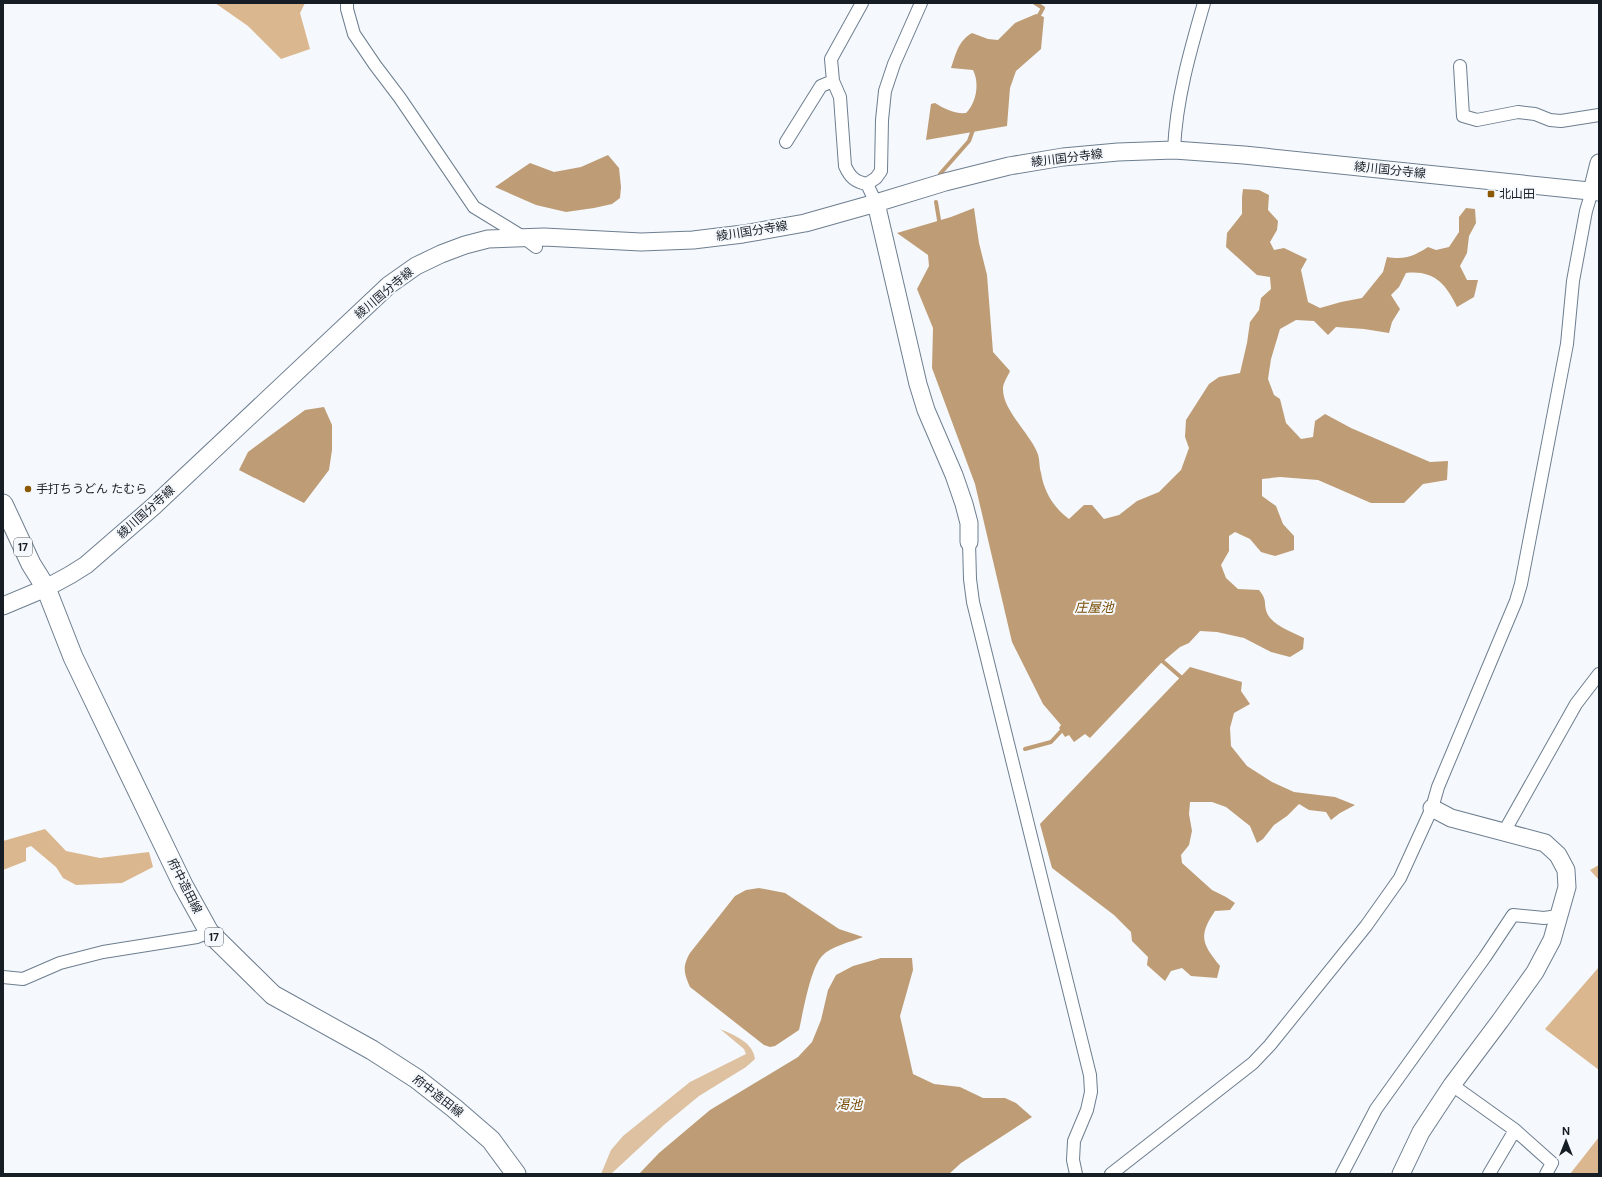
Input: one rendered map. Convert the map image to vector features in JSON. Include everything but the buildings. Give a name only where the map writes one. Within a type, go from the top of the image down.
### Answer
[{"type":"main road","name":"綾川国分寺線","points":[[3,606],[46,588],[70,576],[86,565],[154,506],[389,285],[416,266],[441,254],[465,245],[488,239],[529,242],[641,242],[693,240],[742,234],[805,223],[945,182],[1009,166],[1063,157],[1174,150],[1244,155],[1595,192]]},
{"type":"main road","points":[[1595,192],[1599,162]]},
{"type":"main road","points":[[876,203],[918,384],[926,410],[954,475],[964,504],[969,523],[969,542]]},
{"type":"main road","name":"府中造田線","points":[[3,504],[31,564],[46,588],[73,657],[183,885],[209,932],[273,995],[372,1050],[417,1079],[442,1098],[491,1140],[516,1174]]},
{"type":"main road","points":[[1401,1174],[1421,1132],[1452,1085],[1500,1022],[1535,972],[1552,940],[1567,887],[1566,870],[1558,855],[1545,843],[1451,818],[1432,808]]},
{"type":"street","points":[[347,3],[347,9],[354,34],[474,206],[529,242]]},
{"type":"street","points":[[862,3],[831,59],[833,81],[840,97],[845,166],[849,175],[858,183],[867,184],[876,178],[881,171],[882,120],[885,91],[894,64],[921,3]]},
{"type":"street","points":[[1174,150],[1174,131],[1189,56],[1204,3]]},
{"type":"street","points":[[1460,66],[1463,116],[1476,120],[1518,112],[1535,114],[1550,120],[1561,121],[1599,115]]},
{"type":"street","points":[[786,142],[822,86],[833,81]]},
{"type":"street","points":[[867,184],[876,203]]},
{"type":"street","points":[[1111,1174],[1253,1063],[1270,1045],[1366,926],[1400,878],[1432,808],[1438,787],[1516,601],[1521,584],[1567,344],[1573,281],[1595,192]]},
{"type":"street","points":[[969,542],[970,579],[973,602],[1090,1076],[1091,1092],[1087,1110],[1074,1141],[1073,1160],[1076,1174]]},
{"type":"street","points":[[1504,832],[1576,704],[1599,674]]},
{"type":"street","points":[[1342,1174],[1376,1109],[1514,915],[1544,918],[1558,916]]},
{"type":"street","points":[[3,977],[23,979],[60,963],[102,952],[197,936],[209,932]]},
{"type":"street","points":[[1452,1085],[1515,1130],[1552,1163],[1546,1174]]},
{"type":"street","points":[[1489,1174],[1515,1130]]},
{"type":"shaded area","points":[[215,3],[305,3],[300,13],[310,49],[281,59],[248,26]]},
{"type":"shaded area","points":[[45,829],[66,851],[100,858],[149,852],[153,867],[122,883],[76,885],[63,878],[56,867],[31,846],[26,848],[26,861],[3,870],[3,841]]},
{"type":"shaded area","points":[[1599,865],[1599,880],[1590,870]]},
{"type":"shaded area","points":[[1599,967],[1599,1070],[1545,1029]]},
{"type":"shaded area","points":[[720,1029],[737,1037],[747,1044],[751,1048],[755,1059],[746,1067],[699,1096],[665,1124],[611,1174],[601,1174],[611,1150],[623,1136],[690,1082],[746,1054],[744,1049]]},
{"type":"shaded area","points":[[1599,1137],[1599,1174],[1570,1174]]},
{"type":"water","points":[[1036,14],[1044,17],[1041,49],[1016,71],[1010,88],[1007,126],[926,140],[931,104],[935,103],[954,112],[966,113],[974,99],[976,93],[976,81],[973,70],[951,68],[958,48],[967,36],[972,33],[988,39],[998,40],[1015,23]]},
{"type":"water","points":[[608,155],[619,168],[621,187],[620,198],[612,204],[566,212],[536,205],[495,187],[530,163],[554,172],[581,167]]},
{"type":"water","name":"庄屋池","points":[[1243,189],[1259,190],[1269,195],[1268,210],[1278,221],[1277,230],[1270,242],[1274,250],[1284,248],[1307,259],[1301,270],[1308,302],[1320,308],[1362,298],[1383,272],[1387,257],[1404,258],[1418,253],[1428,247],[1436,250],[1449,247],[1459,232],[1459,217],[1466,208],[1475,209],[1476,223],[1469,236],[1467,253],[1460,266],[1467,280],[1478,280],[1474,297],[1457,307],[1443,285],[1432,276],[1406,273],[1399,287],[1391,295],[1400,309],[1392,322],[1389,333],[1336,327],[1328,335],[1314,321],[1296,320],[1280,329],[1271,359],[1268,379],[1274,395],[1280,399],[1286,423],[1301,439],[1313,437],[1315,421],[1325,414],[1351,428],[1430,462],[1448,461],[1447,480],[1423,484],[1404,503],[1371,503],[1318,480],[1280,477],[1262,479],[1262,496],[1276,506],[1283,524],[1294,536],[1294,550],[1275,556],[1261,552],[1250,539],[1235,532],[1229,536],[1229,551],[1221,565],[1226,578],[1238,589],[1259,590],[1270,618],[1283,628],[1304,638],[1303,649],[1290,657],[1271,652],[1244,638],[1217,632],[1200,631],[1189,643],[1180,647],[1161,663],[1090,738],[1085,734],[1074,742],[1069,735],[1065,737],[1059,728],[1061,725],[1043,704],[1012,642],[975,484],[932,368],[933,328],[917,289],[929,266],[928,255],[897,233],[951,217],[974,208],[979,243],[987,275],[993,352],[1010,371],[1003,388],[1007,404],[1037,452],[1042,480],[1054,505],[1069,519],[1084,505],[1092,505],[1104,519],[1119,515],[1137,501],[1159,492],[1181,470],[1189,448],[1185,437],[1186,420],[1209,384],[1219,377],[1240,373],[1250,322],[1259,310],[1261,298],[1271,289],[1270,277],[1257,275],[1226,247],[1227,233],[1242,214]]},
{"type":"water","points":[[324,407],[332,425],[332,450],[329,470],[304,503],[239,470],[248,452],[305,410]]},
{"type":"water","points":[[1190,667],[1242,682],[1241,691],[1250,704],[1234,713],[1230,728],[1231,746],[1247,766],[1272,782],[1294,792],[1335,797],[1355,805],[1331,820],[1326,812],[1309,810],[1299,804],[1287,816],[1274,825],[1263,839],[1257,843],[1250,826],[1226,807],[1212,802],[1190,802],[1189,814],[1192,831],[1189,845],[1181,855],[1182,863],[1212,890],[1235,903],[1230,910],[1215,911],[1206,927],[1204,934],[1204,940],[1209,952],[1220,966],[1217,978],[1191,976],[1182,968],[1171,971],[1165,981],[1147,965],[1148,957],[1132,941],[1131,932],[1114,915],[1052,868],[1040,824]]},
{"type":"water","points":[[759,888],[785,893],[839,929],[863,937],[836,947],[822,956],[814,971],[799,1030],[775,1046],[770,1047],[764,1045],[690,987],[686,978],[685,970],[686,962],[690,953],[735,896],[746,890]]},
{"type":"water","name":"渇池","points":[[881,958],[912,958],[913,970],[900,1016],[913,1074],[934,1084],[960,1087],[983,1098],[1005,1098],[1016,1103],[1032,1117],[961,1163],[949,1174],[639,1174],[659,1153],[710,1110],[798,1057],[812,1042],[821,1020],[828,990],[836,975],[853,966]]},
{"type":"waterway","points":[[1035,3],[1043,8],[1037,19]]},
{"type":"waterway","points":[[940,174],[969,141],[974,127]]},
{"type":"waterway","points":[[936,202],[940,226]]},
{"type":"waterway","points":[[1160,659],[1183,679]]},
{"type":"waterway","points":[[1025,749],[1051,742],[1064,728]]},
{"type":"place","name":"北山田","points":[[1491,194]]},
{"type":"place","name":"手打ちうどん たむら","points":[[28,489]]}]
